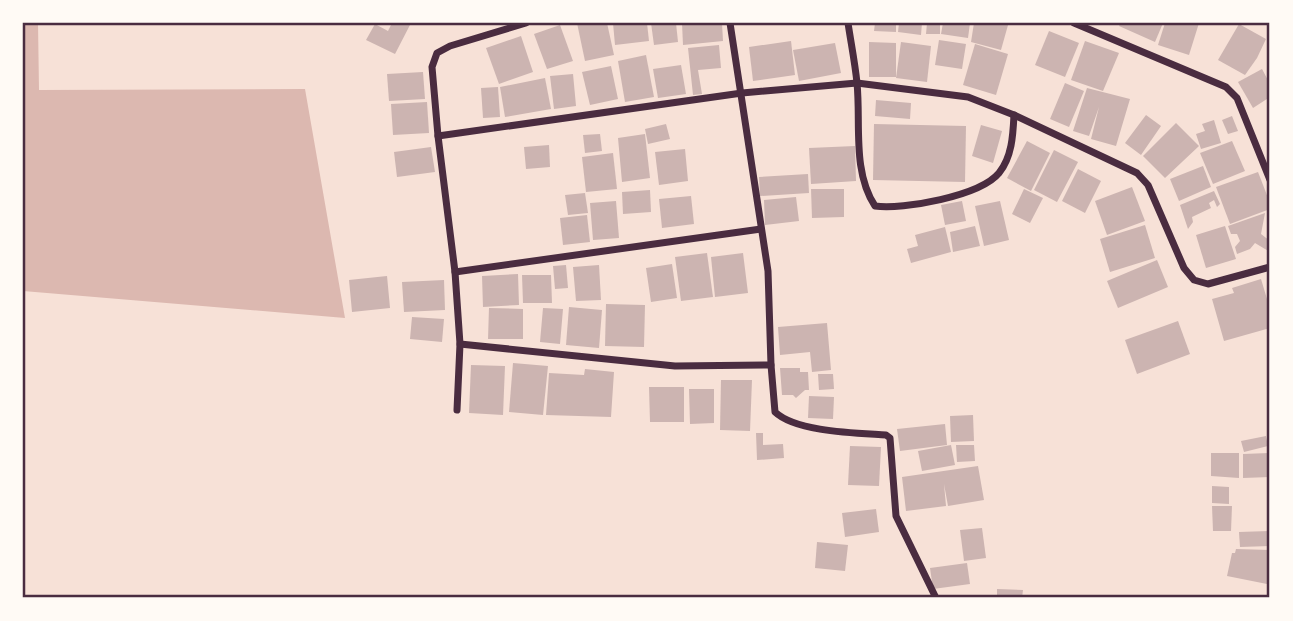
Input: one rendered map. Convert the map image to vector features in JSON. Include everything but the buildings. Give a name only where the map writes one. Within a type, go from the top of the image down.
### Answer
[{"type":"street","points":[[457,410],[460,344],[455,271],[432,67],[437,53],[450,46],[526,23]]},
{"type":"street","points":[[730,23],[768,271],[775,412],[783,420],[836,432],[886,435],[890,438],[896,516],[936,598]]},
{"type":"street","points":[[848,23],[857,83],[862,175],[866,193],[875,206],[891,209],[968,193],[999,174],[1012,145],[1014,115]]},
{"type":"street","points":[[1074,23],[1226,87],[1237,99],[1270,180]]},
{"type":"street","points":[[438,136],[742,93],[857,83],[968,97],[1014,115],[1138,173],[1148,185],[1184,268],[1194,280],[1208,284],[1270,267]]},
{"type":"street","points":[[455,271],[761,229]]},
{"type":"street","points":[[460,344],[675,366],[771,365]]},
{"type":"shaded area","points":[[23,23],[38,23],[39,90],[305,89],[345,318],[23,291]]}]
